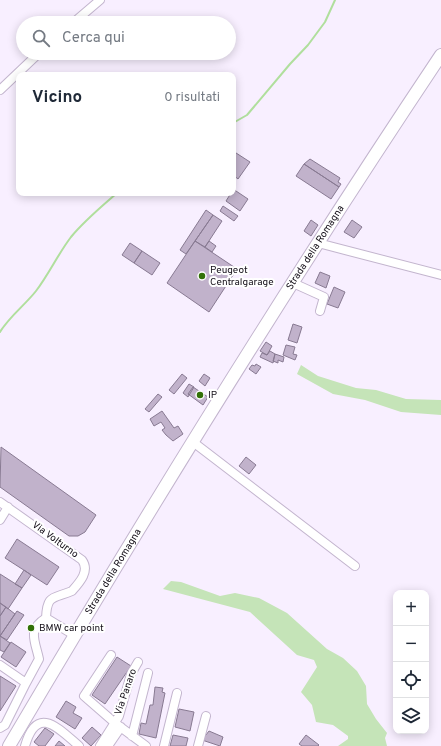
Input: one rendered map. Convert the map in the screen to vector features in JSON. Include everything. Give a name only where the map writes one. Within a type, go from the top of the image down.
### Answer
[{"type":"main road","name":"Strada della Romagna","points":[[9,746],[74,636],[193,442],[318,243],[441,55]]},
{"type":"main road","name":"Strada della Romagna","points":[[13,746],[22,723]]},
{"type":"street","points":[[82,16],[100,0]]},
{"type":"street","points":[[19,72],[32,60]]},
{"type":"street","points":[[0,90],[16,75]]},
{"type":"street","points":[[318,243],[441,275]]},
{"type":"street","points":[[293,283],[324,297],[320,311]]},
{"type":"street","points":[[193,442],[355,566]]},
{"type":"street","name":"Via Volturno","points":[[0,502],[76,556],[86,565],[86,571],[72,592],[56,595],[50,600],[46,608],[46,618]]},
{"type":"street","points":[[0,520],[8,507]]},
{"type":"street","points":[[0,728],[5,725],[38,659],[33,634],[35,627],[46,618],[74,636]]},
{"type":"street","name":"Via Panaro","points":[[111,655],[84,696],[118,725],[146,746]]},
{"type":"street","name":"Via Panaro","points":[[108,746],[118,725],[131,674],[138,662]]},
{"type":"street","points":[[0,665],[26,682]]},
{"type":"street","name":"Via Panaro","points":[[132,736],[148,673]]},
{"type":"street","points":[[164,746],[177,693]]},
{"type":"street","points":[[198,746],[206,716]]},
{"type":"street","points":[[25,746],[33,728],[40,723],[46,722],[54,724],[79,746]]},
{"type":"street","name":"Via Panaro","points":[[100,746],[118,725]]},
{"type":"green space","points":[[301,365],[318,376],[356,388],[376,390],[406,399],[441,400],[441,415],[401,412],[365,400],[333,394],[297,374]]},
{"type":"green space","points":[[171,581],[181,582],[220,596],[235,593],[259,598],[287,613],[327,649],[343,658],[357,671],[366,686],[367,704],[387,733],[385,738],[387,746],[338,746],[348,739],[348,736],[333,725],[316,722],[312,705],[301,692],[317,667],[314,660],[297,655],[250,612],[163,589]]},
{"type":"building","points":[[236,153],[250,162],[238,179],[236,177]]},
{"type":"building","points":[[310,159],[340,178],[338,182],[341,184],[339,187],[304,164]]},
{"type":"building","points":[[304,164],[339,187],[331,199],[296,176]]},
{"type":"building","points":[[236,191],[248,199],[240,211],[226,201],[229,196],[236,196]]},
{"type":"building","points":[[223,206],[238,216],[234,221],[220,211]]},
{"type":"building","points":[[206,210],[213,215],[186,254],[180,250]]},
{"type":"building","points":[[213,215],[222,221],[205,247],[195,241]]},
{"type":"building","points":[[311,220],[318,225],[311,236],[304,231]]},
{"type":"building","points":[[352,220],[362,227],[354,238],[344,232]]},
{"type":"building","name":"Peugeot Centralgarage","points":[[195,241],[237,269],[209,312],[167,283]]},
{"type":"building","points":[[209,241],[216,246],[212,252],[205,247]]},
{"type":"building","points":[[130,243],[142,251],[134,263],[122,255]]},
{"type":"building","points":[[142,251],[160,263],[152,275],[134,263]]},
{"type":"building","points":[[320,272],[330,276],[326,288],[315,283]]},
{"type":"building","points":[[334,287],[345,292],[338,308],[327,304]]},
{"type":"building","points":[[293,324],[302,327],[297,343],[288,340]]},
{"type":"building","points":[[266,342],[272,346],[267,355],[260,351]]},
{"type":"building","points":[[286,345],[295,347],[293,354],[297,355],[295,360],[283,355]]},
{"type":"building","points":[[270,351],[275,354],[273,363],[260,357],[262,353],[267,355]]},
{"type":"building","points":[[275,354],[284,357],[283,362],[278,360],[278,363],[273,361]]},
{"type":"building","points":[[256,364],[261,367],[256,374],[249,369],[252,365],[255,366]]},
{"type":"building","points":[[182,374],[187,378],[174,394],[169,390]]},
{"type":"building","points":[[204,374],[210,378],[205,386],[199,381]]},
{"type":"building","points":[[189,384],[194,387],[188,397],[183,393]]},
{"type":"building","points":[[193,387],[208,397],[203,405],[188,394]]},
{"type":"building","points":[[158,394],[162,397],[149,412],[145,409]]},
{"type":"building","points":[[162,411],[174,428],[178,426],[183,434],[173,441],[162,430],[165,428],[161,422],[154,426],[150,419]]},
{"type":"building","points":[[1,447],[96,515],[85,532],[78,536],[69,536],[0,487]]},
{"type":"building","points":[[246,457],[256,465],[249,474],[239,466]]},
{"type":"building","points":[[17,539],[59,567],[47,585],[5,558]]},
{"type":"building","points":[[24,570],[31,575],[22,588],[15,584]]},
{"type":"building","points":[[0,574],[22,588],[8,609],[0,603]]},
{"type":"building","points":[[0,603],[6,607],[0,616]]},
{"type":"building","points":[[6,607],[15,614],[0,636],[0,616]]},
{"type":"building","points":[[17,611],[24,615],[7,640],[0,636]]},
{"type":"building","points":[[0,636],[10,643],[4,652],[0,650]]},
{"type":"building","points":[[11,642],[26,652],[16,667],[1,657]]},
{"type":"building","points":[[117,657],[131,666],[105,704],[92,695]]},
{"type":"building","points":[[0,676],[16,686],[0,711]]},
{"type":"building","points":[[155,687],[163,688],[162,692],[165,693],[156,738],[139,734],[141,723],[146,724],[150,705],[153,705]]},
{"type":"building","points":[[66,701],[76,707],[73,713],[82,718],[75,729],[56,717]]},
{"type":"building","points":[[179,709],[194,712],[190,731],[175,727]]},
{"type":"building","points":[[92,727],[101,735],[91,746],[82,738]]},
{"type":"building","points":[[45,728],[54,734],[45,746],[39,746],[34,742]]},
{"type":"building","points":[[209,731],[223,737],[220,746],[202,740]]},
{"type":"building","points":[[173,735],[188,738],[186,746],[170,746]]},
{"type":"building","points":[[306,735],[319,745],[302,746],[299,744]]},
{"type":"building","points":[[59,741],[65,746],[55,746]]},
{"type":"waterway","points":[[236,121],[247,115],[308,45],[325,22],[335,0]]},
{"type":"waterway","points":[[0,332],[8,321],[36,291],[76,231],[114,196]]},
{"type":"place","name":"Peugeot Centralgarage","points":[[202,276]]},
{"type":"place","name":"IP","points":[[200,395]]},
{"type":"place","name":"BMW car point","points":[[31,628]]}]
